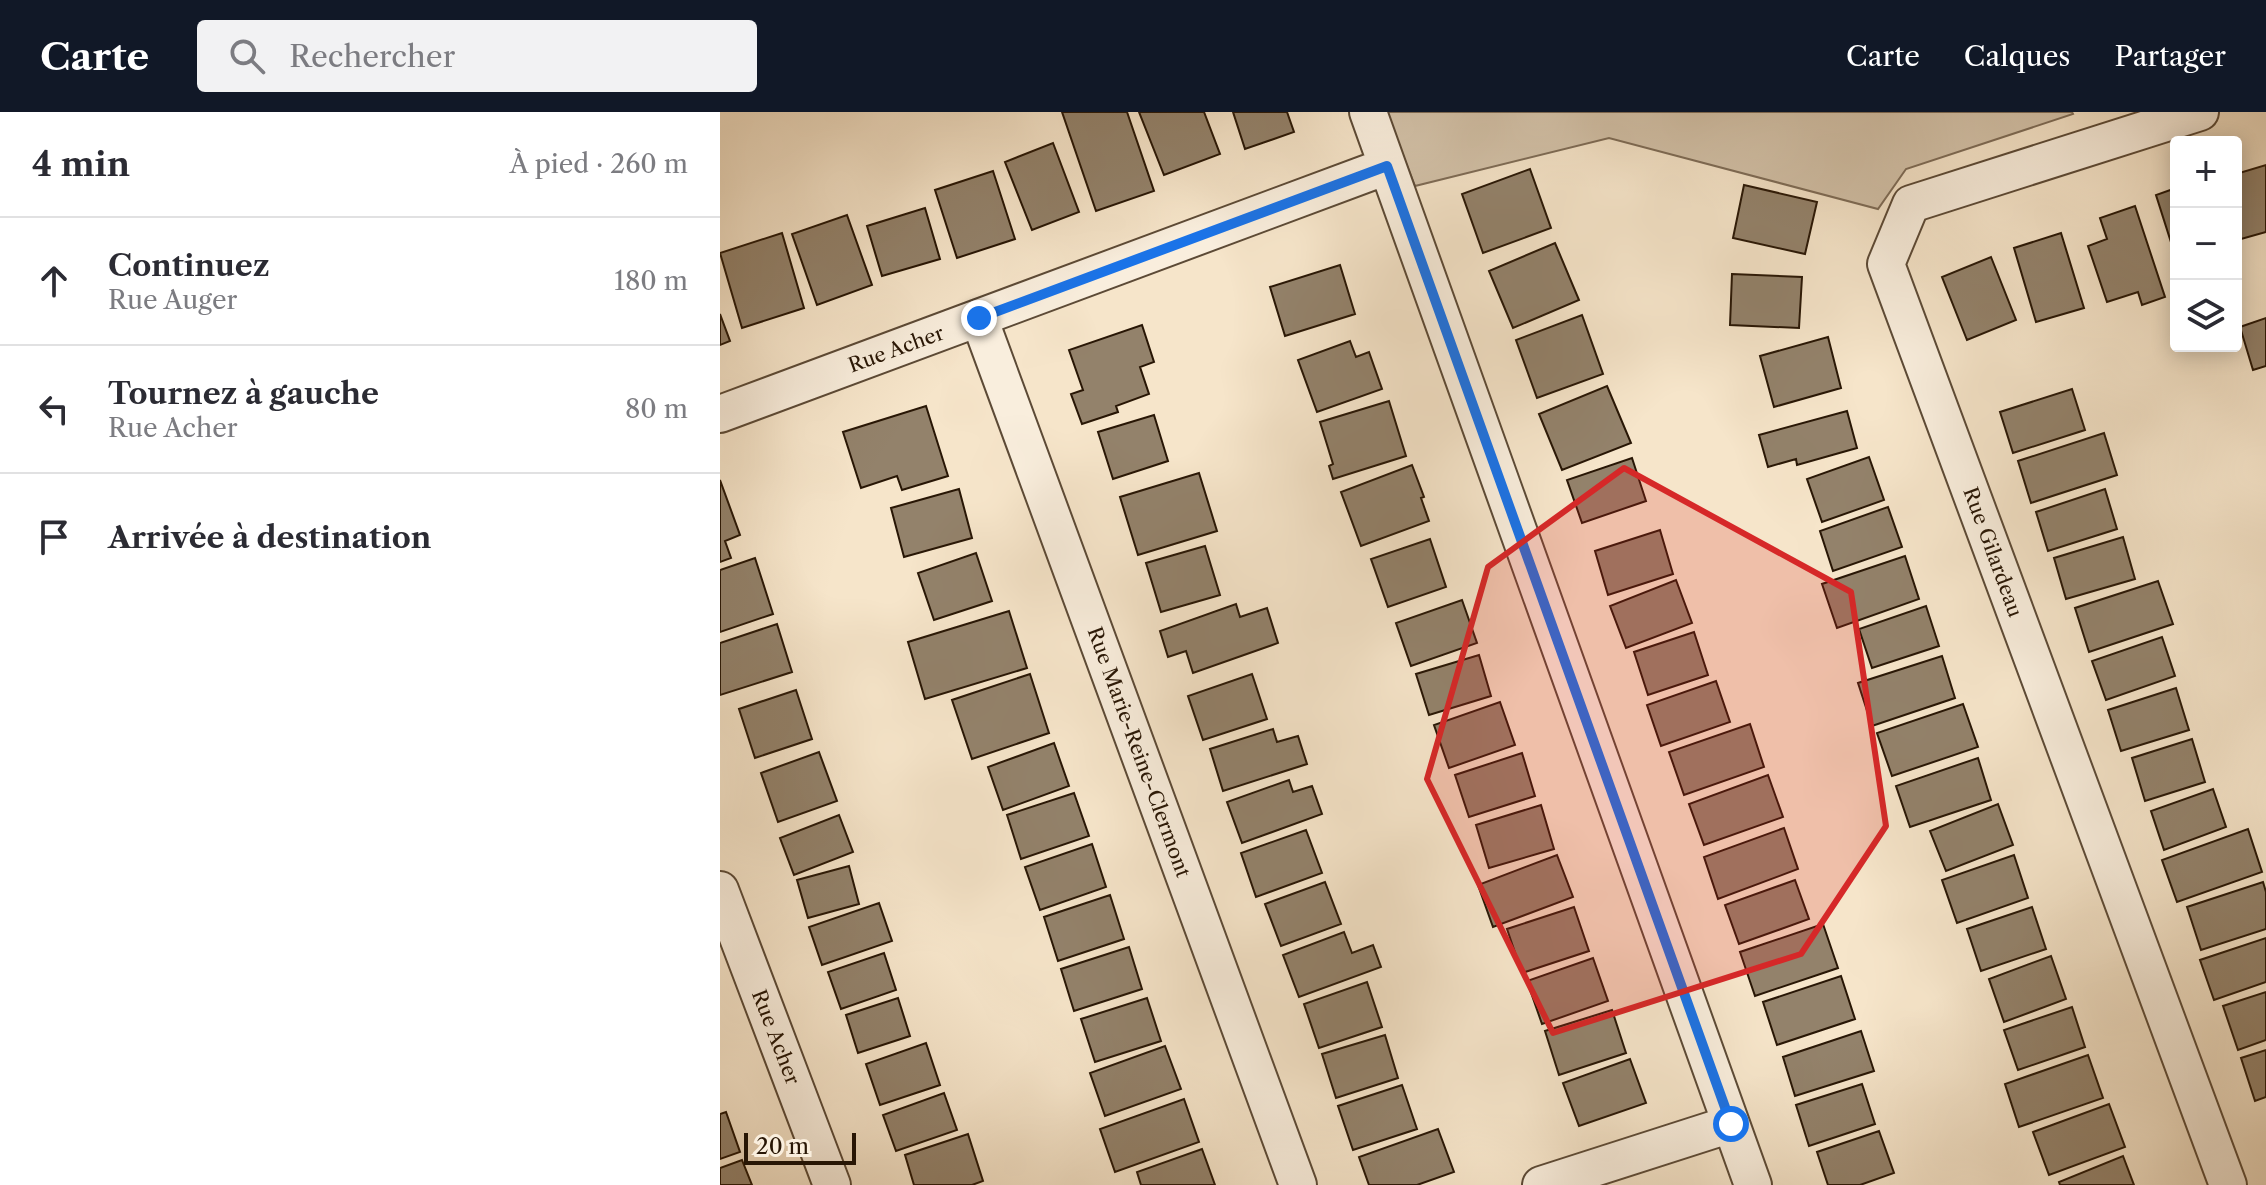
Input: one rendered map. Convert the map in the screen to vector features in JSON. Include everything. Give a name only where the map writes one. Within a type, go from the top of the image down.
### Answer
[{"type":"street","points":[[1368,112],[1753,1185]]},
{"type":"street","name":"Rue Gilardeau","points":[[2200,112],[1911,204],[1886,264],[2228,1185]]},
{"type":"street","name":"Rue Acher","points":[[720,414],[1387,166]]},
{"type":"street","name":"Rue Marie-Reine-Clermont","points":[[979,318],[1298,1185]]},
{"type":"street","name":"Rue Acher","points":[[720,890],[832,1185]]},
{"type":"street","points":[[1541,1185],[1731,1124]]},
{"type":"highlighted area","points":[[1624,468],[1851,592],[1886,826],[1801,954],[1553,1033],[1427,779],[1488,567]]},
{"type":"shaded area","points":[[1386,112],[2073,114],[1906,169],[1878,209],[1609,138],[1415,186]]},
{"type":"building","points":[[1062,112],[1127,112],[1154,191],[1096,211]]},
{"type":"building","points":[[1139,112],[1204,112],[1220,154],[1164,175]]},
{"type":"building","points":[[1233,112],[1287,112],[1294,132],[1245,149]]},
{"type":"building","points":[[1053,143],[1079,212],[1032,230],[1005,162]]},
{"type":"building","points":[[2266,165],[2266,232],[2242,239],[2242,208],[2242,172]]},
{"type":"building","points":[[1530,169],[1551,228],[1483,253],[1462,194]]},
{"type":"building","points":[[993,171],[1015,239],[957,258],[935,190]]},
{"type":"building","points":[[1744,185],[1817,202],[1805,254],[1733,238]]},
{"type":"building","points":[[2170,190],[2170,239],[2156,195]]},
{"type":"building","points":[[2135,206],[2165,297],[2142,305],[2138,292],[2107,302],[2088,246],[2107,239],[2100,218]]},
{"type":"building","points":[[925,208],[940,259],[882,276],[867,226]]},
{"type":"building","points":[[847,215],[872,285],[817,305],[792,234]]},
{"type":"building","points":[[782,233],[804,308],[742,328],[720,253]]},
{"type":"building","points":[[2061,233],[2084,308],[2036,322],[2014,248]]},
{"type":"building","points":[[1555,243],[1579,300],[1513,328],[1489,271]]},
{"type":"building","points":[[1991,257],[2016,320],[1967,340],[1942,277]]},
{"type":"building","points":[[1340,265],[1355,314],[1285,336],[1270,287]]},
{"type":"building","points":[[1732,274],[1802,277],[1799,328],[1730,325]]},
{"type":"building","points":[[720,314],[730,341],[720,345]]},
{"type":"building","points":[[1582,315],[1603,374],[1537,398],[1516,340]]},
{"type":"building","points":[[2266,318],[2266,366],[2253,370],[2242,326]]},
{"type":"building","points":[[1142,325],[1154,362],[1140,367],[1149,394],[1116,406],[1118,412],[1082,424],[1071,394],[1083,390],[1069,350]]},
{"type":"building","points":[[1828,337],[1841,388],[1774,407],[1760,356]]},
{"type":"building","points":[[1350,341],[1356,357],[1369,352],[1382,389],[1317,412],[1298,360]]},
{"type":"building","points":[[1607,386],[1631,443],[1562,470],[1539,414]]},
{"type":"building","points":[[2072,389],[2085,430],[2013,453],[2000,412]]},
{"type":"building","points":[[1389,401],[1406,456],[1333,479],[1329,466],[1333,464],[1320,422]]},
{"type":"building","points":[[926,406],[948,476],[902,490],[897,476],[861,488],[843,432]]},
{"type":"building","points":[[1847,411],[1857,448],[1797,465],[1796,459],[1768,467],[1759,435]]},
{"type":"building","points":[[1154,415],[1168,461],[1113,479],[1098,432]]},
{"type":"building","points":[[2104,433],[2117,475],[2031,503],[2018,461]]},
{"type":"building","points":[[1869,457],[1884,500],[1822,522],[1807,479]]},
{"type":"building","points":[[1632,458],[1646,501],[1582,523],[1567,480]]},
{"type":"building","points":[[1412,465],[1429,521],[1361,546],[1341,492]]},
{"type":"building","points":[[1199,473],[1217,531],[1138,555],[1120,497]]},
{"type":"building","points":[[720,480],[740,535],[725,541],[731,558],[720,562]]},
{"type":"building","points":[[959,489],[972,538],[904,557],[891,508]]},
{"type":"building","points":[[2105,489],[2117,529],[2048,551],[2036,512]]},
{"type":"building","points":[[1888,507],[1902,547],[1833,571],[1820,531]]},
{"type":"building","points":[[1660,530],[1673,574],[1608,595],[1595,551]]},
{"type":"building","points":[[2123,537],[2135,579],[2066,599],[2054,558]]},
{"type":"building","points":[[1430,539],[1446,587],[1388,607],[1371,559]]},
{"type":"building","points":[[1205,546],[1220,595],[1161,612],[1146,563]]},
{"type":"building","points":[[976,553],[992,601],[934,620],[918,573]]},
{"type":"building","points":[[1905,556],[1919,599],[1837,628],[1822,584]]},
{"type":"building","points":[[755,558],[773,614],[720,632],[720,570]]},
{"type":"building","points":[[1676,580],[1692,623],[1626,648],[1610,606]]},
{"type":"building","points":[[2158,581],[2173,624],[2089,652],[2075,608]]},
{"type":"building","points":[[1462,600],[1477,643],[1411,666],[1396,623]]},
{"type":"building","points":[[1236,604],[1240,617],[1267,608],[1278,643],[1193,673],[1186,651],[1168,657],[1160,631]]},
{"type":"building","points":[[1926,606],[1939,646],[1872,668],[1859,629]]},
{"type":"building","points":[[1009,611],[1027,668],[925,699],[908,642]]},
{"type":"building","points":[[777,624],[792,672],[720,695],[720,643]]},
{"type":"building","points":[[1694,632],[1708,675],[1648,695],[1634,652]]},
{"type":"building","points":[[2162,637],[2175,676],[2106,700],[2092,661]]},
{"type":"building","points":[[1479,655],[1491,696],[1429,715],[1416,674]]},
{"type":"building","points":[[1942,656],[1955,698],[1872,726],[1858,683]]},
{"type":"building","points":[[1030,674],[1049,733],[972,759],[952,700]]},
{"type":"building","points":[[1252,674],[1267,719],[1203,740],[1188,696]]},
{"type":"building","points":[[1716,681],[1730,722],[1661,746],[1647,705]]},
{"type":"building","points":[[2176,688],[2189,730],[2121,751],[2108,710]]},
{"type":"building","points":[[796,690],[812,739],[755,758],[739,709]]},
{"type":"building","points":[[1500,702],[1515,745],[1449,768],[1434,725]]},
{"type":"building","points":[[1963,704],[1978,747],[1892,776],[1877,733]]},
{"type":"building","points":[[1750,724],[1764,767],[1684,795],[1669,752]]},
{"type":"building","points":[[1273,729],[1277,742],[1298,736],[1307,764],[1223,791],[1210,749]]},
{"type":"building","points":[[2192,739],[2205,782],[2145,801],[2132,758]]},
{"type":"building","points":[[1054,743],[1069,786],[1003,810],[988,767]]},
{"type":"building","points":[[819,752],[837,801],[778,822],[761,773]]},
{"type":"building","points":[[1522,753],[1535,796],[1469,817],[1455,775]]},
{"type":"building","points":[[1978,758],[1991,800],[1910,827],[1896,786]]},
{"type":"building","points":[[1768,775],[1783,817],[1704,845],[1689,804]]},
{"type":"building","points":[[1289,780],[1293,792],[1312,786],[1322,814],[1242,843],[1227,802]]},
{"type":"building","points":[[2213,789],[2226,827],[2164,850],[2151,811]]},
{"type":"building","points":[[1074,793],[1089,836],[1021,859],[1007,815]]},
{"type":"building","points":[[1998,804],[2013,845],[1946,871],[1930,831]]},
{"type":"building","points":[[1541,805],[1554,849],[1489,868],[1476,825]]},
{"type":"building","points":[[839,815],[853,852],[794,875],[780,838]]},
{"type":"building","points":[[1784,828],[1798,869],[1718,899],[1704,857]]},
{"type":"building","points":[[2248,829],[2262,872],[2177,902],[2162,860]]},
{"type":"building","points":[[1306,830],[1322,873],[1256,897],[1241,853]]},
{"type":"building","points":[[1092,844],[1106,887],[1040,910],[1025,867]]},
{"type":"building","points":[[1557,855],[1573,897],[1493,927],[1478,885]]},
{"type":"building","points":[[2014,855],[2028,898],[1957,923],[1942,880]]},
{"type":"building","points":[[849,866],[859,904],[808,918],[797,880]]},
{"type":"building","points":[[1795,880],[1809,919],[1739,944],[1725,905]]},
{"type":"building","points":[[1325,882],[1341,924],[1281,946],[1265,904]]},
{"type":"building","points":[[2263,882],[2266,929],[2201,950],[2187,907]]},
{"type":"building","points":[[1110,895],[1124,939],[1058,961],[1044,917]]},
{"type":"building","points":[[879,903],[892,941],[822,965],[809,927]]},
{"type":"building","points":[[1574,907],[1589,951],[1522,973],[1507,929]]},
{"type":"building","points":[[2032,907],[2046,949],[1981,971],[1967,929]]},
{"type":"building","points":[[1823,924],[1838,968],[1755,996],[1740,952]]},
{"type":"building","points":[[1344,932],[1352,953],[1373,945],[1381,967],[1299,997],[1283,955]]},
{"type":"building","points":[[2266,938],[2266,982],[2214,1000],[2200,960]]},
{"type":"building","points":[[1129,947],[1142,989],[1074,1011],[1061,969]]},
{"type":"building","points":[[884,953],[896,990],[841,1009],[828,972]]},
{"type":"building","points":[[2051,956],[2066,999],[2004,1022],[1989,979]]},
{"type":"building","points":[[1593,958],[1608,1001],[1542,1024],[1527,981]]},
{"type":"building","points":[[1841,976],[1855,1019],[1777,1045],[1763,1002]]},
{"type":"building","points":[[1367,982],[1382,1027],[1319,1048],[1304,1004]]},
{"type":"building","points":[[2266,992],[2266,1040],[2238,1050],[2223,1006]]},
{"type":"building","points":[[898,998],[910,1036],[858,1053],[846,1015]]},
{"type":"building","points":[[1147,998],[1161,1041],[1095,1062],[1081,1019]]},
{"type":"building","points":[[2072,1007],[2085,1047],[2018,1070],[2004,1030]]},
{"type":"building","points":[[1612,1010],[1626,1053],[1559,1075],[1545,1031]]},
{"type":"building","points":[[1861,1031],[1874,1071],[1795,1096],[1783,1057]]},
{"type":"building","points":[[1385,1035],[1398,1078],[1336,1098],[1322,1054]]},
{"type":"building","points":[[926,1043],[940,1085],[880,1105],[866,1064]]},
{"type":"building","points":[[1165,1046],[1181,1089],[1105,1116],[1090,1073]]},
{"type":"building","points":[[2266,1050],[2266,1097],[2255,1101],[2241,1058]]},
{"type":"building","points":[[2088,1055],[2103,1098],[2019,1127],[2005,1084]]},
{"type":"building","points":[[1630,1059],[1646,1103],[1579,1126],[1563,1083]]},
{"type":"building","points":[[1862,1084],[1875,1124],[1809,1146],[1796,1105]]},
{"type":"building","points":[[1402,1085],[1417,1129],[1353,1150],[1338,1106]]},
{"type":"building","points":[[944,1093],[957,1130],[896,1151],[883,1115]]},
{"type":"building","points":[[1184,1099],[1199,1142],[1115,1172],[1100,1129]]},
{"type":"building","points":[[2109,1104],[2125,1147],[2049,1175],[2033,1132]]},
{"type":"building","points":[[726,1112],[740,1152],[720,1159],[720,1114]]},
{"type":"building","points":[[1438,1129],[1454,1172],[1417,1185],[1369,1185],[1359,1157]]},
{"type":"building","points":[[1879,1131],[1894,1173],[1860,1185],[1828,1185],[1817,1152]]},
{"type":"building","points":[[968,1134],[983,1181],[972,1185],[914,1185],[905,1155]]},
{"type":"building","points":[[1202,1149],[1215,1185],[1141,1185],[1137,1172]]},
{"type":"building","points":[[2123,1156],[2134,1185],[2060,1185],[2059,1182]]},
{"type":"building","points":[[742,1160],[752,1185],[720,1185],[720,1168]]},
{"type":"route","points":[[979,318],[1387,166],[1731,1124]]}]
